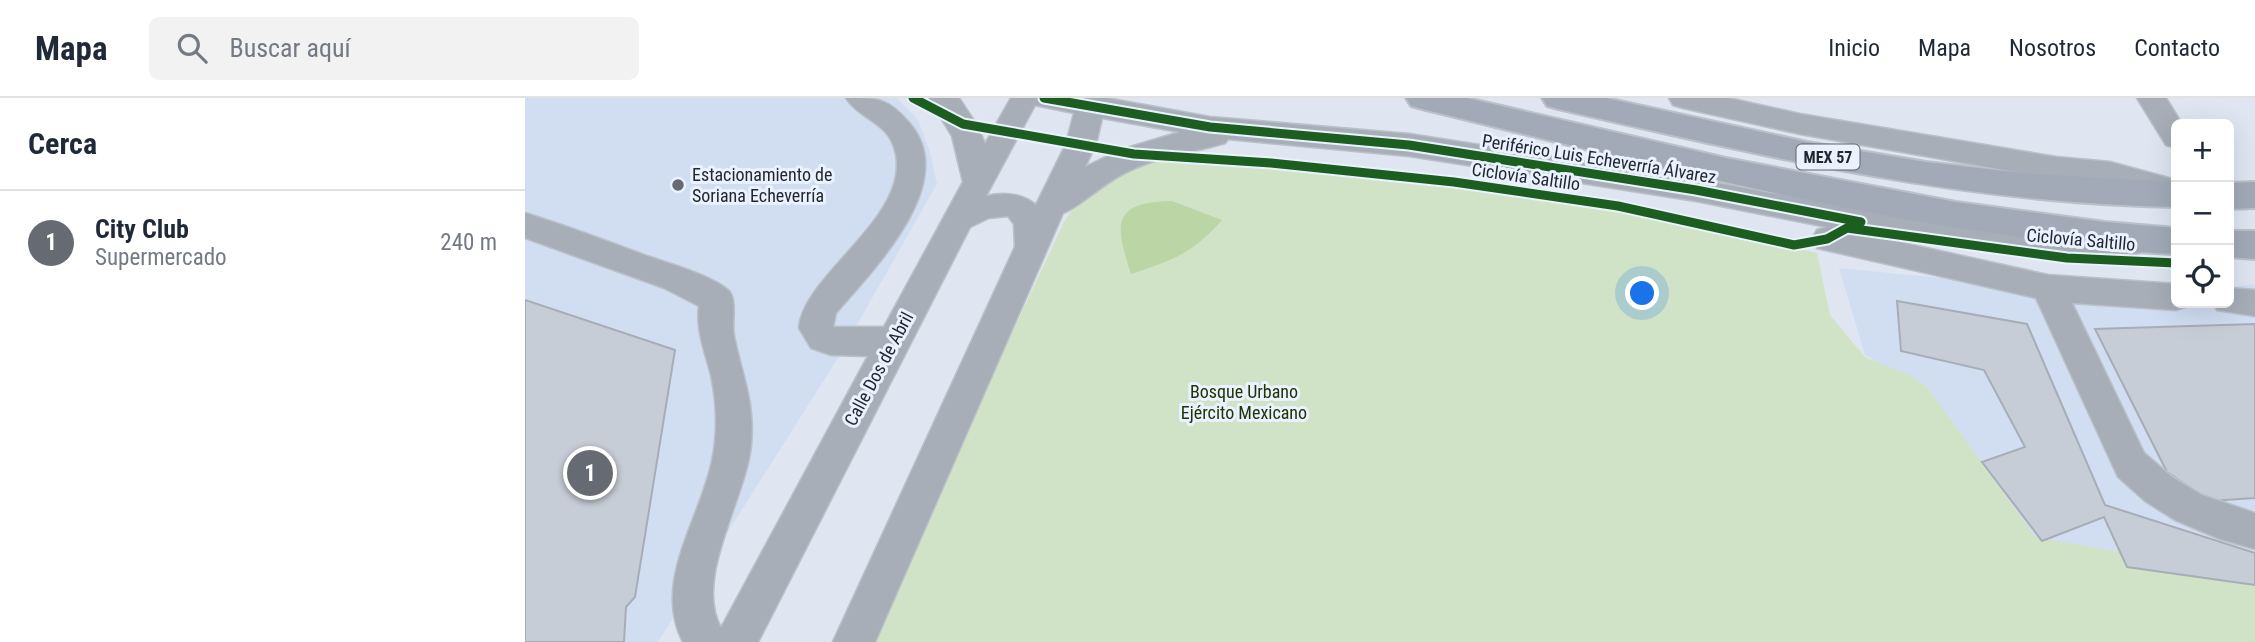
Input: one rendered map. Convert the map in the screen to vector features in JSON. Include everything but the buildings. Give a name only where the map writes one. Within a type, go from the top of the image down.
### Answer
[{"type":"highway","name":"Periférico Luis Echeverría Álvarez","points":[[1422,98],[1724,172],[1947,215],[2163,241]]},
{"type":"highway","name":"MEX 57","points":[[1558,98],[1772,147],[1892,169],[1989,183],[2103,193],[2171,193]]},
{"type":"highway","points":[[2234,196],[2255,195]]},
{"type":"highway","points":[[2234,244],[2255,245]]},
{"type":"street","points":[[860,98],[879,111],[906,140],[912,155],[913,171],[908,191],[882,234],[821,307],[816,321],[816,333],[822,340],[834,342],[894,341]]},
{"type":"street","points":[[943,98],[969,135],[978,181]]},
{"type":"street","name":"Calle Dos de Abril","points":[[736,642],[978,181],[1025,98]]},
{"type":"street","name":"Periférico Luis Echeverría Álvarez","points":[[1044,98],[1091,102],[1210,127],[1409,145],[1696,190],[1878,225],[2012,243],[2093,247],[2163,241]]},
{"type":"street","points":[[1158,98],[1167,108],[1210,127]]},
{"type":"street","points":[[1683,98],[1796,111],[2056,168],[2110,173],[2171,191]]},
{"type":"street","points":[[2151,98],[2171,130]]},
{"type":"street","points":[[852,640],[1031,247],[1081,144],[1091,102]]},
{"type":"street","points":[[1051,208],[1080,184],[1134,154],[1178,142],[1248,131]]},
{"type":"street","points":[[1362,141],[1372,155],[1383,159],[1720,214],[2001,279],[2048,288],[2171,297]]},
{"type":"street","points":[[958,219],[986,206],[1013,206],[1025,214],[1030,223],[1031,247]]},
{"type":"street","points":[[525,225],[676,279],[717,300],[714,332],[731,387],[734,427],[729,473],[694,572],[694,610],[701,636],[706,642]]},
{"type":"street","points":[[2048,288],[2131,465],[2153,487],[2176,504],[2224,524],[2255,531]]},
{"type":"street","points":[[2234,301],[2255,303]]},
{"type":"shaded area","points":[[525,98],[897,98],[918,120],[930,152],[937,184],[838,358],[658,642],[525,642]]},
{"type":"shaded area","points":[[1172,201],[1222,220],[1201,241],[1181,254],[1131,274],[1122,243],[1122,220],[1127,212],[1137,206]]},
{"type":"shaded area","points":[[1839,268],[2126,296],[2171,292],[2171,308],[2234,308],[2234,286],[2255,284],[2255,617],[2017,553],[1926,389],[1865,355]]},
{"type":"green space","name":"Bosque Urbano Ejército Mexicano","points":[[1157,158],[1323,167],[1406,176],[1572,202],[1817,253],[1830,315],[1865,357],[1912,376],[1928,388],[2035,537],[2126,553],[2255,586],[2255,642],[868,642],[1064,222],[1080,197],[1094,183]]},
{"type":"cycle path","name":"Ciclovía Saltillo","points":[[913,98],[963,124],[1134,154],[1271,163],[1454,182],[1618,206],[1794,245],[1827,239],[1847,228],[2067,258],[2171,263]]},
{"type":"cycle path","name":"Ciclovía Saltillo","points":[[1044,98],[1210,127],[1409,145],[1696,190],[1861,222]]},
{"type":"place","name":"Estacionamiento de Soriana Echeverría","points":[[678,185]]},
{"type":"place","name":"City Club","points":[[590,473]]}]
